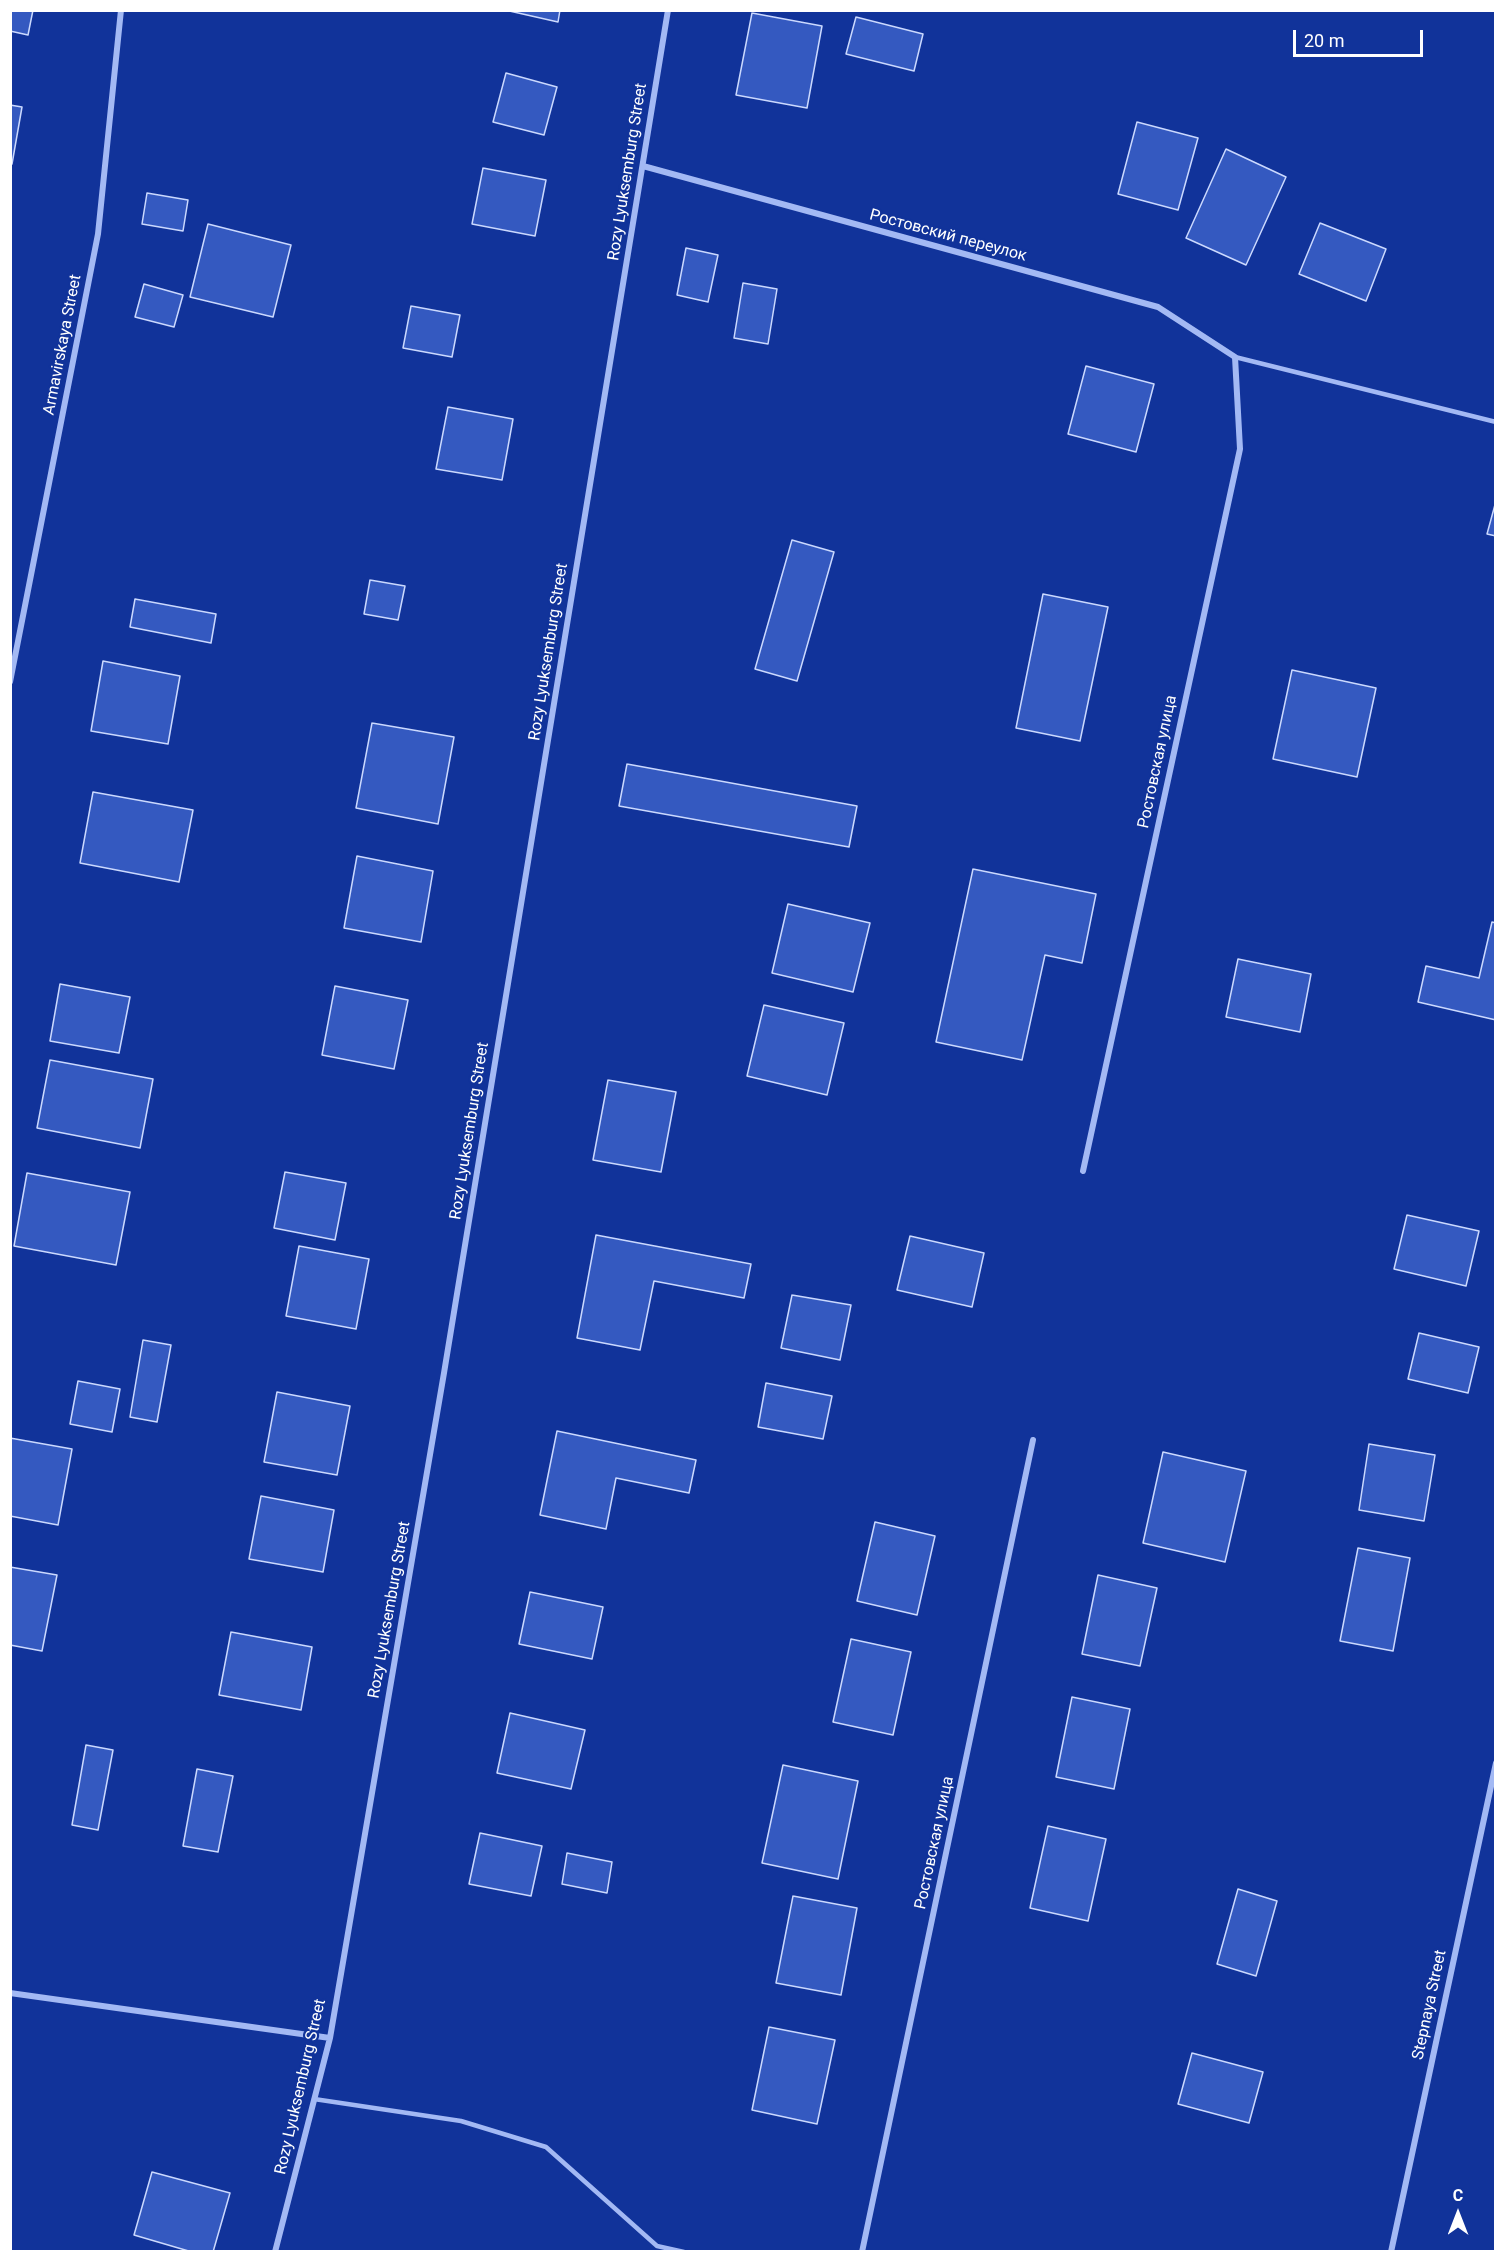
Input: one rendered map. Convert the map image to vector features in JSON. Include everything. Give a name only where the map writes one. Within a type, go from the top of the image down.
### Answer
[{"type":"street","name":"Armavirskaya Street","points":[[10,682],[98,234],[121,10]]},
{"type":"street","name":"Rozy Lyuksemburg Street","points":[[275,2252],[330,2038],[442,1384],[668,10]]},
{"type":"street","name":"Ростовский переулок","points":[[643,166],[1158,307],[1235,357]]},
{"type":"street","name":"Ростовская улица","points":[[1083,1171],[1240,449],[1235,357]]},
{"type":"street","name":"Ростовская улица","points":[[862,2252],[1033,1440]]},
{"type":"street","name":"Stepnaya Street","points":[[1391,2252],[1496,1763]]},
{"type":"street","points":[[10,1994],[330,2038]]},
{"type":"lane","points":[[1235,357],[1496,422]]},
{"type":"lane","points":[[314,2099],[461,2121],[546,2147],[657,2246],[684,2252]]},
{"type":"building","points":[[10,10],[33,10],[28,35],[10,31]]},
{"type":"building","points":[[505,10],[560,10],[558,22]]},
{"type":"building","points":[[752,13],[822,26],[807,108],[736,95]]},
{"type":"building","points":[[856,17],[923,34],[914,71],[846,54]]},
{"type":"building","points":[[506,73],[557,87],[544,135],[493,122]]},
{"type":"building","points":[[10,105],[22,107],[12,164],[10,164]]},
{"type":"building","points":[[1137,122],[1198,138],[1178,210],[1118,194]]},
{"type":"building","points":[[1226,149],[1286,177],[1246,265],[1186,238]]},
{"type":"building","points":[[483,168],[546,180],[535,236],[472,224]]},
{"type":"building","points":[[147,193],[188,200],[183,231],[142,224]]},
{"type":"building","points":[[1320,223],[1386,249],[1366,301],[1299,274]]},
{"type":"building","points":[[208,224],[291,245],[273,317],[190,297]]},
{"type":"building","points":[[686,248],[718,255],[708,302],[677,295]]},
{"type":"building","points":[[743,283],[777,289],[768,344],[734,338]]},
{"type":"building","points":[[144,284],[183,295],[174,327],[135,317]]},
{"type":"building","points":[[411,306],[460,315],[452,357],[403,348]]},
{"type":"building","points":[[1086,366],[1154,384],[1136,452],[1068,434]]},
{"type":"building","points":[[448,407],[513,419],[502,480],[436,469]]},
{"type":"building","points":[[1496,501],[1496,536],[1487,534]]},
{"type":"building","points":[[792,540],[834,552],[797,681],[755,669]]},
{"type":"building","points":[[370,580],[405,586],[398,620],[364,614]]},
{"type":"building","points":[[1043,594],[1108,607],[1080,741],[1016,728]]},
{"type":"building","points":[[135,599],[216,614],[211,643],[130,627]]},
{"type":"building","points":[[103,661],[180,676],[168,744],[91,731]]},
{"type":"building","points":[[1292,670],[1376,688],[1357,777],[1273,759]]},
{"type":"building","points":[[372,723],[454,737],[438,824],[356,808]]},
{"type":"building","points":[[627,764],[857,806],[849,847],[619,806]]},
{"type":"building","points":[[93,792],[193,810],[179,882],[80,863]]},
{"type":"building","points":[[357,856],[433,871],[421,942],[344,928]]},
{"type":"building","points":[[973,869],[1096,894],[1082,963],[1045,955],[1022,1060],[936,1042]]},
{"type":"building","points":[[788,904],[870,923],[853,992],[772,973]]},
{"type":"building","points":[[1492,922],[1496,923],[1496,1020],[1418,1002],[1426,966],[1479,978]]},
{"type":"building","points":[[1238,959],[1311,974],[1300,1032],[1226,1017]]},
{"type":"building","points":[[60,984],[130,997],[119,1053],[50,1041]]},
{"type":"building","points":[[335,986],[408,1000],[394,1069],[322,1055]]},
{"type":"building","points":[[764,1005],[844,1023],[827,1095],[747,1076]]},
{"type":"building","points":[[50,1060],[153,1079],[140,1148],[37,1128]]},
{"type":"building","points":[[608,1080],[676,1092],[661,1172],[593,1160]]},
{"type":"building","points":[[285,1172],[346,1183],[335,1240],[274,1228]]},
{"type":"building","points":[[27,1173],[130,1192],[116,1265],[14,1246]]},
{"type":"building","points":[[1407,1215],[1479,1231],[1466,1286],[1394,1269]]},
{"type":"building","points":[[596,1235],[751,1264],[744,1298],[654,1281],[640,1350],[577,1338]]},
{"type":"building","points":[[910,1236],[984,1253],[972,1307],[897,1290]]},
{"type":"building","points":[[299,1246],[369,1259],[356,1329],[286,1316]]},
{"type":"building","points":[[792,1295],[851,1305],[840,1360],[781,1348]]},
{"type":"building","points":[[1419,1333],[1479,1347],[1468,1393],[1408,1379]]},
{"type":"building","points":[[143,1340],[171,1345],[157,1422],[130,1417]]},
{"type":"building","points":[[78,1381],[120,1389],[112,1432],[70,1424]]},
{"type":"building","points":[[766,1383],[832,1396],[823,1439],[758,1427]]},
{"type":"building","points":[[277,1392],[350,1406],[337,1475],[264,1462]]},
{"type":"building","points":[[557,1431],[696,1460],[689,1493],[616,1478],[606,1529],[540,1515]]},
{"type":"building","points":[[10,1438],[72,1449],[58,1525],[10,1516]]},
{"type":"building","points":[[1369,1444],[1435,1455],[1424,1521],[1359,1510]]},
{"type":"building","points":[[1163,1452],[1246,1471],[1225,1562],[1143,1543]]},
{"type":"building","points":[[261,1496],[334,1510],[323,1572],[249,1559]]},
{"type":"building","points":[[875,1522],[935,1536],[917,1615],[857,1601]]},
{"type":"building","points":[[1358,1548],[1410,1558],[1393,1651],[1340,1641]]},
{"type":"building","points":[[10,1567],[57,1575],[42,1651],[10,1645]]},
{"type":"building","points":[[1098,1575],[1157,1588],[1140,1666],[1082,1654]]},
{"type":"building","points":[[530,1592],[603,1607],[592,1659],[519,1644]]},
{"type":"building","points":[[231,1632],[312,1647],[301,1710],[219,1695]]},
{"type":"building","points":[[851,1639],[911,1652],[893,1735],[833,1722]]},
{"type":"building","points":[[1072,1697],[1130,1709],[1114,1789],[1056,1777]]},
{"type":"building","points":[[510,1713],[585,1730],[571,1789],[497,1773]]},
{"type":"building","points":[[86,1745],[113,1750],[98,1830],[72,1825]]},
{"type":"building","points":[[783,1765],[858,1781],[838,1879],[762,1863]]},
{"type":"building","points":[[197,1769],[233,1776],[218,1852],[183,1846]]},
{"type":"building","points":[[1048,1826],[1106,1839],[1088,1921],[1030,1908]]},
{"type":"building","points":[[480,1833],[542,1846],[531,1896],[469,1884]]},
{"type":"building","points":[[567,1853],[612,1862],[607,1893],[562,1884]]},
{"type":"building","points":[[1238,1889],[1277,1901],[1256,1976],[1217,1964]]},
{"type":"building","points":[[793,1896],[857,1908],[841,1995],[776,1983]]},
{"type":"building","points":[[769,2027],[835,2040],[817,2124],[752,2110]]},
{"type":"building","points":[[1192,2053],[1263,2072],[1249,2123],[1178,2104]]},
{"type":"building","points":[[152,2172],[230,2193],[213,2252],[192,2252],[134,2235]]}]
